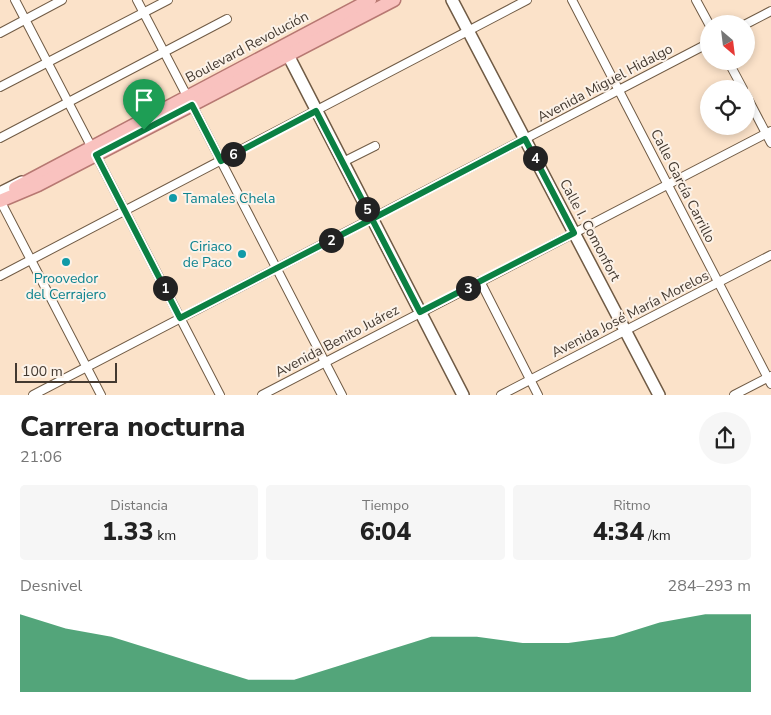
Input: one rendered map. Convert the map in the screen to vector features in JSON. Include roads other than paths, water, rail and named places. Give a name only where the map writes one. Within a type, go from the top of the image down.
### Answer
[{"type":"main road","name":"Boulevard Revolución","points":[[189,100],[370,0]]},
{"type":"main road","points":[[0,201],[189,100],[288,55],[394,0]]},
{"type":"main road","name":"Calle I. Comonfort","points":[[452,0],[659,395]]},
{"type":"main road","points":[[288,55],[463,395]]},
{"type":"street","points":[[15,0],[220,395]]},
{"type":"street","points":[[0,33],[62,0]]},
{"type":"street","points":[[137,0],[342,395]]},
{"type":"street","points":[[0,87],[168,0]]},
{"type":"street","points":[[0,276],[527,0]]},
{"type":"street","name":"Calle García Carrillo","points":[[572,0],[770,379]]},
{"type":"street","points":[[696,0],[704,15]]},
{"type":"street","points":[[755,19],[771,10]]},
{"type":"street","points":[[0,138],[227,19]]},
{"type":"street","name":"Avenida Miguel Hidalgo","points":[[35,395],[700,48]]},
{"type":"street","points":[[755,110],[769,134],[771,143]]},
{"type":"street","name":"Avenida Benito Juárez","points":[[262,395],[480,281],[769,134]]},
{"type":"street","points":[[343,162],[375,146]]},
{"type":"street","points":[[0,201],[101,395]]},
{"type":"street","name":"Avenida José María Morelos","points":[[501,395],[771,255]]},
{"type":"street","points":[[480,281],[538,395]]},
{"type":"street","points":[[734,395],[770,379]]},
{"type":"place","name":"Tamales Chela","points":[[173,198]]},
{"type":"place","name":"Ciriaco de Paco","points":[[242,254]]},
{"type":"place","name":"Proovedor del Cerrajero","points":[[66,262]]}]
